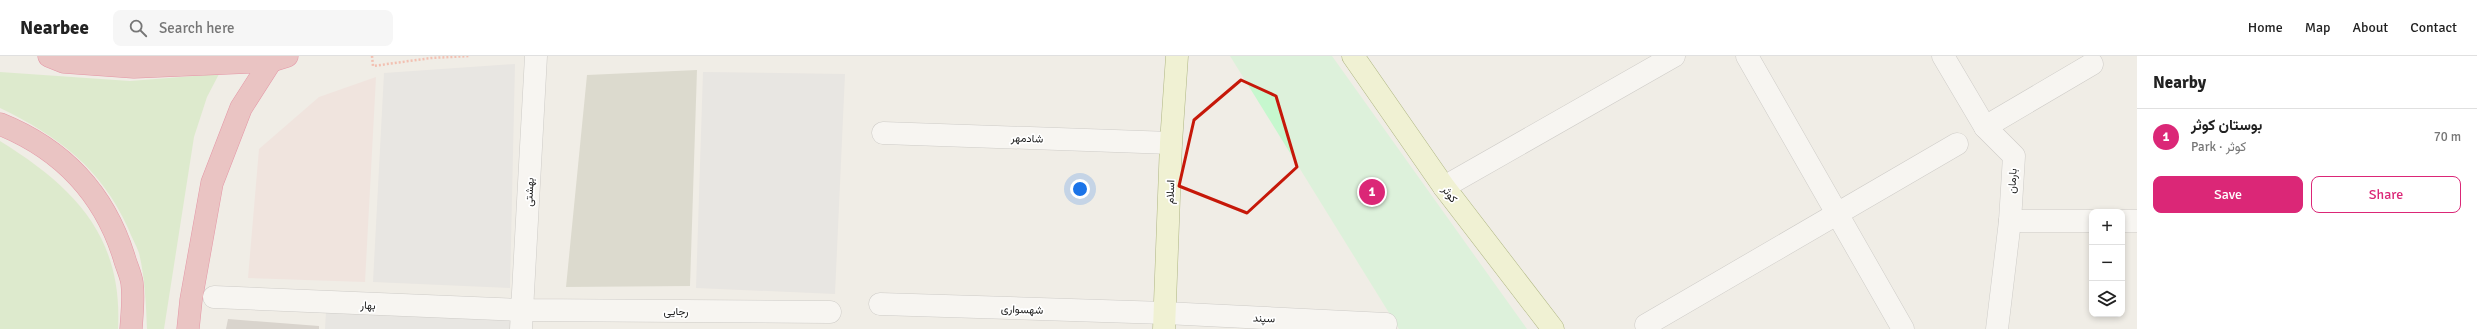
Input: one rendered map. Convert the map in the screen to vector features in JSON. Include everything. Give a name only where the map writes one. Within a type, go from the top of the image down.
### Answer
[{"type":"highway","points":[[49,56],[64,62],[134,67],[279,58]]},
{"type":"highway","points":[[188,329],[191,300],[212,183],[242,108],[279,58]]},
{"type":"highway","points":[[0,124],[18,131],[64,161],[97,198],[119,241],[132,283],[131,329]]},
{"type":"main road","name":"اسلام","points":[[1165,321],[1171,143],[1177,56]]},
{"type":"main road","name":"کوثر","points":[[1353,56],[1444,187],[1553,329]]},
{"type":"street","name":"بهشتی","points":[[522,319],[536,56]]},
{"type":"street","points":[[1444,187],[1674,56]]},
{"type":"street","points":[[1747,56],[1903,329]]},
{"type":"street","name":"بارمان","points":[[1943,56],[1986,127],[2014,156],[2010,221],[1998,329]]},
{"type":"street","points":[[1986,127],[2092,64]]},
{"type":"street","name":"شادمهر","points":[[883,133],[1171,143]]},
{"type":"street","points":[[1646,325],[1957,144]]},
{"type":"street","points":[[2010,221],[2089,221]]},
{"type":"street","points":[[2125,221],[2137,221]]},
{"type":"street","name":"بهار","points":[[214,297],[522,319]]},
{"type":"street","name":"شهسواری","points":[[880,304],[1165,321]]},
{"type":"street","name":"رجایی","points":[[522,319],[830,312]]},
{"type":"street","name":"سپند","points":[[1165,321],[1386,324]]},
{"type":"path","points":[[372,56],[373,66],[431,58],[470,56]]},
{"type":"highlighted area","points":[[1241,80],[1276,96],[1297,167],[1247,213],[1179,186],[1194,120]]},
{"type":"shaded area","points":[[515,64],[510,288],[373,282],[384,73]]},
{"type":"shaded area","points":[[697,70],[690,286],[566,287],[587,75]]},
{"type":"shaded area","points":[[703,72],[845,74],[835,294],[696,288]]},
{"type":"shaded area","points":[[376,77],[365,282],[248,278],[259,149],[319,97]]},
{"type":"shaded area","points":[[326,312],[511,317],[511,329],[325,329]]},
{"type":"green space","points":[[1230,56],[1332,56],[1527,329],[1399,329]]},
{"type":"green space","points":[[0,72],[130,81],[219,74],[207,97],[194,137],[164,329],[147,329],[144,281],[139,253],[128,228],[105,188],[76,156],[59,142],[41,130],[0,108]]},
{"type":"green space","points":[[0,141],[27,158],[50,177],[71,196],[89,217],[102,241],[112,267],[117,296],[118,329],[0,329]]},
{"type":"building","points":[[228,319],[319,326],[319,329],[226,329]]},
{"type":"place","name":"بوستان کوثر","points":[[1372,192]]}]
